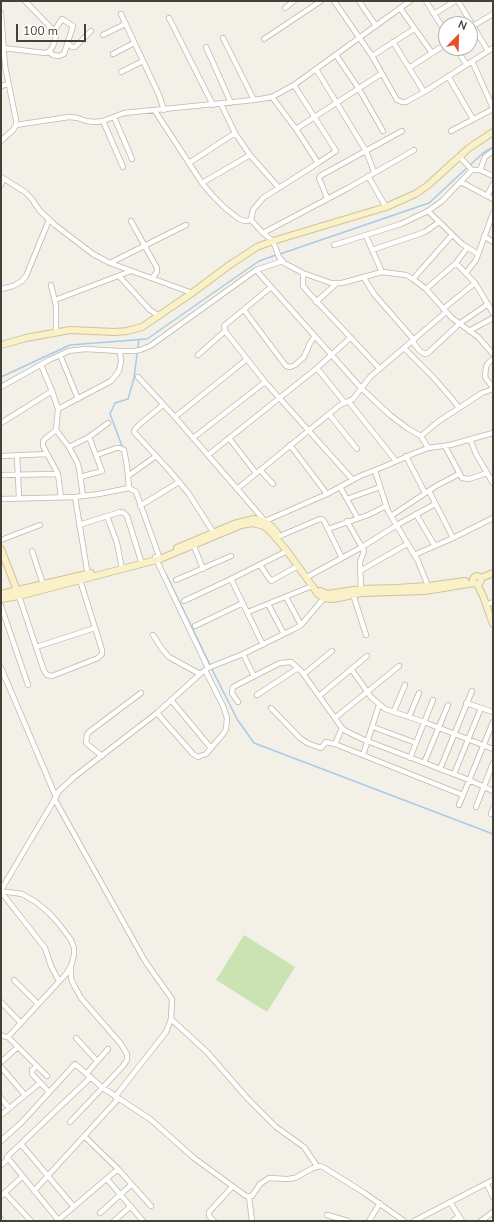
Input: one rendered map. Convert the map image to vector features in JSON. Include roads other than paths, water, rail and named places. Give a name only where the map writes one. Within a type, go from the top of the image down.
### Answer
[{"type":"street","points":[[25,1],[54,31],[56,36],[49,52]]},
{"type":"street","points":[[285,8],[294,1]]},
{"type":"street","points":[[264,39],[321,1]]},
{"type":"street","points":[[334,1],[372,56],[397,100],[402,102],[406,102],[424,92],[493,48]]},
{"type":"street","points":[[359,1],[376,26]]},
{"type":"street","points":[[16,125],[69,117],[95,122],[103,121],[124,113],[213,105],[272,97],[294,85],[410,1]]},
{"type":"street","points":[[426,1],[438,20]]},
{"type":"street","points":[[434,14],[455,1]]},
{"type":"street","points":[[458,1],[467,16]]},
{"type":"street","points":[[400,8],[432,53]]},
{"type":"street","points":[[1,13],[4,55],[3,65],[16,125],[13,130],[1,141]]},
{"type":"street","points":[[120,14],[159,95],[164,110]]},
{"type":"street","points":[[478,23],[493,14]]},
{"type":"street","points":[[169,18],[213,105]]},
{"type":"street","points":[[3,48],[49,52],[53,55],[62,56],[64,54],[72,24],[62,19],[54,31]]},
{"type":"street","points":[[103,35],[125,24]]},
{"type":"street","points":[[372,56],[414,29]]},
{"type":"street","points":[[67,43],[72,47],[77,46],[91,31]]},
{"type":"street","points":[[478,35],[488,52]]},
{"type":"street","points":[[223,38],[254,100]]},
{"type":"street","points":[[393,42],[424,92]]},
{"type":"street","points":[[113,54],[134,43]]},
{"type":"street","points":[[206,47],[231,103]]},
{"type":"street","points":[[409,68],[438,49]]},
{"type":"street","points":[[336,55],[359,89],[383,131]]},
{"type":"street","points":[[461,56],[466,64]]},
{"type":"street","points":[[121,72],[143,61]]},
{"type":"street","points":[[451,131],[493,109],[491,98],[472,61]]},
{"type":"street","points":[[316,69],[366,151],[374,172]]},
{"type":"street","points":[[296,129],[381,74]]},
{"type":"street","points":[[448,76],[473,119]]},
{"type":"street","points":[[1,86],[8,84]]},
{"type":"street","points":[[251,220],[253,210],[263,198],[336,151],[294,85]]},
{"type":"street","points":[[272,97],[296,129],[318,163]]},
{"type":"street","points":[[220,104],[235,133],[250,155],[278,188]]},
{"type":"street","points":[[155,111],[202,183],[212,195],[230,213],[239,219],[245,221],[251,220]]},
{"type":"street","points":[[114,117],[132,159]]},
{"type":"street","points":[[103,121],[123,167]]},
{"type":"street","points":[[327,198],[319,178],[320,176],[402,131]]},
{"type":"street","points":[[1,345],[70,330],[86,329],[127,331],[142,327],[192,294],[236,260],[257,247],[386,207],[404,199],[427,186],[461,159],[474,144],[493,132]]},
{"type":"street","points":[[189,163],[235,133]]},
{"type":"street","points":[[263,233],[414,150]]},
{"type":"street","points":[[480,170],[485,157],[493,151]]},
{"type":"street","points":[[202,183],[250,155]]},
{"type":"street","points":[[461,159],[472,170],[480,170],[493,176]]},
{"type":"street","points":[[334,245],[401,224],[428,211],[442,201],[472,170]]},
{"type":"street","points":[[368,176],[386,207]]},
{"type":"street","points":[[1,185],[2,178],[25,192],[49,220],[93,254],[110,263],[192,294]]},
{"type":"street","points":[[461,182],[493,199]]},
{"type":"street","points":[[487,196],[493,184]]},
{"type":"street","points":[[428,211],[467,248],[478,254]]},
{"type":"street","points":[[466,273],[473,265],[478,254],[493,213]]},
{"type":"street","points":[[1,289],[13,286],[22,281],[26,276],[49,220]]},
{"type":"street","points":[[251,220],[274,242],[281,259],[292,268],[318,280],[342,284],[382,272],[406,275],[426,289],[459,324],[484,342],[493,354]]},
{"type":"street","points":[[131,221],[158,268],[157,272],[152,278]]},
{"type":"street","points":[[372,250],[425,232],[439,222]]},
{"type":"street","points":[[110,263],[186,225]]},
{"type":"street","points":[[413,279],[452,235]]},
{"type":"street","points":[[366,236],[382,272]]},
{"type":"street","points":[[484,236],[493,242]]},
{"type":"street","points":[[426,289],[456,263],[467,248]]},
{"type":"street","points":[[1,387],[60,355],[69,352],[85,349],[134,351],[150,346],[256,270],[281,259]]},
{"type":"street","points":[[456,263],[475,283],[493,313]]},
{"type":"street","points":[[256,270],[361,388],[390,415],[407,428],[421,436],[428,448]]},
{"type":"street","points":[[55,300],[131,271]]},
{"type":"street","points":[[303,273],[302,286],[380,369]]},
{"type":"street","points":[[119,276],[150,310],[160,316]]},
{"type":"street","points":[[364,278],[374,294],[413,340],[420,351],[425,354],[428,353],[459,324],[488,304]]},
{"type":"street","points":[[316,302],[337,283]]},
{"type":"street","points":[[237,489],[309,429],[340,405],[356,396],[370,377],[475,283]]},
{"type":"street","points":[[51,285],[55,300],[56,332]]},
{"type":"street","points":[[271,287],[224,326],[225,331],[266,382],[352,479]]},
{"type":"street","points":[[244,310],[286,366],[290,367],[295,365],[304,357],[315,336]]},
{"type":"street","points":[[469,331],[493,318]]},
{"type":"street","points":[[198,355],[225,331]]},
{"type":"street","points":[[208,455],[332,356],[350,338]]},
{"type":"street","points":[[404,348],[433,377],[459,408]]},
{"type":"street","points":[[58,409],[111,381],[116,376],[121,362],[120,351]]},
{"type":"street","points":[[60,355],[78,399]]},
{"type":"street","points":[[175,417],[247,359]]},
{"type":"street","points":[[421,436],[459,408],[482,393],[493,388],[487,382],[485,377],[486,367],[493,359]]},
{"type":"street","points":[[41,365],[58,409],[56,430],[69,447],[76,462],[83,496]]},
{"type":"street","points":[[317,368],[396,461]]},
{"type":"street","points":[[138,377],[163,406],[175,417],[237,489],[287,551],[318,594],[324,598],[332,599],[361,591],[425,591],[475,582]]},
{"type":"street","points":[[193,438],[266,382]]},
{"type":"street","points":[[1,423],[52,391]]},
{"type":"street","points":[[163,406],[140,424],[134,432],[189,494],[213,532]]},
{"type":"street","points":[[330,414],[358,449]]},
{"type":"street","points":[[69,447],[89,437],[108,423]]},
{"type":"street","points":[[56,430],[43,441],[47,454],[58,474],[61,498]]},
{"type":"street","points":[[1,599],[43,584],[88,576],[158,558],[194,546],[241,525],[263,522],[327,494],[352,479],[375,471],[406,456],[428,448],[445,446],[493,433]]},
{"type":"street","points":[[80,478],[102,471],[89,437]]},
{"type":"street","points":[[229,438],[258,472],[273,484]]},
{"type":"street","points":[[470,439],[493,483]]},
{"type":"street","points":[[290,445],[327,494]]},
{"type":"street","points":[[445,446],[462,478],[469,479],[487,473]]},
{"type":"street","points":[[97,455],[116,448],[124,450],[129,488]]},
{"type":"street","points":[[1,456],[47,454]]},
{"type":"street","points":[[17,455],[19,498]]},
{"type":"street","points":[[128,476],[156,456]]},
{"type":"street","points":[[406,456],[435,504],[453,538]]},
{"type":"street","points":[[375,471],[386,506],[414,555],[428,586]]},
{"type":"street","points":[[1,475],[58,474]]},
{"type":"street","points":[[391,516],[427,492],[459,474]]},
{"type":"street","points":[[140,506],[179,482]]},
{"type":"street","points":[[340,487],[357,517]]},
{"type":"street","points":[[347,499],[380,487]]},
{"type":"street","points":[[1,499],[75,497],[129,488],[136,492],[158,558],[223,706],[227,718],[226,729],[206,754],[198,757],[193,754],[156,713]]},
{"type":"street","points":[[75,497],[88,576]]},
{"type":"street","points":[[309,576],[435,504]]},
{"type":"street","points":[[328,528],[357,517],[368,515],[386,506]]},
{"type":"street","points":[[79,525],[120,512],[127,516],[141,561]]},
{"type":"street","points":[[416,514],[434,546]]},
{"type":"street","points":[[107,516],[117,543],[122,567]]},
{"type":"street","points":[[414,555],[493,518]]},
{"type":"street","points":[[122,567],[141,561],[158,558],[213,532],[234,524],[254,519],[271,526],[322,593],[334,594],[475,582]]},
{"type":"street","points":[[280,536],[320,519],[324,521],[328,528],[342,558]]},
{"type":"street","points":[[347,521],[364,551],[360,562],[361,591]]},
{"type":"street","points":[[1,540],[40,526]]},
{"type":"street","points":[[360,571],[408,544]]},
{"type":"street","points":[[194,546],[203,569]]},
{"type":"street","points":[[1,549],[4,562],[18,593],[44,671],[47,675],[52,676],[98,658],[102,654],[96,628],[80,580]]},
{"type":"street","points":[[32,551],[43,584]]},
{"type":"street","points":[[184,601],[287,551]]},
{"type":"street","points":[[176,580],[231,556]]},
{"type":"street","points":[[260,565],[271,581],[298,566]]},
{"type":"street","points":[[475,582],[477,576],[481,578],[493,573]]},
{"type":"street","points":[[1,594],[18,593],[80,580],[88,576]]},
{"type":"street","points":[[231,579],[263,645]]},
{"type":"street","points":[[475,582],[481,591],[493,624]]},
{"type":"street","points":[[248,612],[312,586]]},
{"type":"street","points":[[353,594],[366,635]]},
{"type":"street","points":[[286,597],[301,625]]},
{"type":"street","points":[[1,891],[58,792],[74,777],[156,713],[206,669],[263,645],[301,625],[324,598]]},
{"type":"street","points":[[486,604],[493,602]]},
{"type":"street","points":[[195,626],[243,603]]},
{"type":"street","points":[[268,604],[284,634]]},
{"type":"street","points":[[1,606],[28,685]]},
{"type":"street","points":[[36,647],[96,628]]},
{"type":"street","points":[[153,635],[169,657],[200,674]]},
{"type":"street","points":[[304,674],[332,651]]},
{"type":"street","points":[[243,654],[254,676]]},
{"type":"street","points":[[319,696],[367,656]]},
{"type":"street","points":[[238,702],[232,693],[233,687],[280,662],[291,662],[304,674],[342,728],[351,734],[410,758],[440,768],[493,791]]},
{"type":"street","points":[[335,718],[399,666]]},
{"type":"street","points":[[1,668],[56,797],[55,800],[145,961],[172,999],[171,1019],[166,1032],[116,1098],[34,1191]]},
{"type":"street","points":[[257,695],[298,668]]},
{"type":"street","points":[[352,670],[371,698],[385,709],[424,722],[493,749]]},
{"type":"street","points":[[394,712],[405,685]]},
{"type":"street","points":[[440,768],[472,690]]},
{"type":"street","points":[[102,756],[86,743],[87,735],[141,693]]},
{"type":"street","points":[[409,717],[419,693]]},
{"type":"street","points":[[171,700],[211,748]]},
{"type":"street","points":[[410,758],[433,700]]},
{"type":"street","points":[[466,703],[493,712]]},
{"type":"street","points":[[363,755],[379,705]]},
{"type":"street","points":[[424,763],[448,705]]},
{"type":"street","points":[[271,708],[300,738],[307,743],[321,748],[326,742],[335,744],[463,795]]},
{"type":"street","points":[[454,774],[481,708]]},
{"type":"street","points":[[459,805],[493,722]]},
{"type":"street","points":[[373,727],[416,744]]},
{"type":"street","points":[[335,744],[342,728]]},
{"type":"street","points":[[476,807],[493,763]]},
{"type":"street","points":[[491,814],[493,808]]},
{"type":"street","points":[[1,891],[22,894],[36,902],[49,913],[71,940],[74,948],[71,966],[71,979],[74,987],[81,998],[121,1044],[127,1054],[127,1060],[124,1066],[70,1122]]},
{"type":"street","points":[[1,891],[45,948],[53,972],[59,981]]},
{"type":"street","points":[[8,1036],[71,966]]},
{"type":"street","points":[[14,980],[38,1004]]},
{"type":"street","points":[[1,1002],[21,1023]]},
{"type":"street","points":[[171,1019],[206,1052],[248,1099],[276,1127],[304,1147],[317,1166]]},
{"type":"street","points":[[1,1035],[6,1037],[8,1036],[47,1076]]},
{"type":"street","points":[[76,1038],[97,1061]]},
{"type":"street","points":[[1,1062],[18,1047]]},
{"type":"street","points":[[87,1074],[108,1049]]},
{"type":"street","points":[[1,1141],[22,1122],[75,1064],[116,1098],[150,1118],[194,1158],[243,1195],[249,1197]]},
{"type":"street","points":[[37,1066],[32,1072],[49,1092]]},
{"type":"street","points":[[1,1067],[25,1095]]},
{"type":"street","points":[[1,1165],[8,1159],[8,1156],[91,1078]]},
{"type":"street","points":[[1,1115],[40,1083]]},
{"type":"street","points":[[1,1098],[9,1108]]},
{"type":"street","points":[[84,1136],[118,1169],[151,1206]]},
{"type":"street","points":[[21,1144],[74,1207]]},
{"type":"street","points":[[8,1159],[58,1221],[118,1169]]},
{"type":"street","points":[[249,1197],[252,1196],[260,1184],[269,1178],[295,1178],[317,1166],[323,1167],[380,1203],[404,1221]]},
{"type":"street","points":[[22,1177],[3,1194],[31,1221]]},
{"type":"street","points":[[107,1179],[143,1221]]},
{"type":"street","points":[[414,1221],[493,1180]]},
{"type":"street","points":[[487,1184],[493,1196]]},
{"type":"street","points":[[100,1213],[131,1185]]},
{"type":"street","points":[[214,1221],[209,1216],[209,1212],[232,1187]]},
{"type":"street","points":[[249,1197],[252,1221]]},
{"type":"street","points":[[450,1202],[461,1219],[454,1221]]},
{"type":"street","points":[[368,1221],[380,1203]]},
{"type":"street","points":[[114,1221],[131,1206]]},
{"type":"street","points":[[480,1221],[493,1212]]},
{"type":"street","points":[[326,1215],[348,1221]]},
{"type":"waterway","points":[[280,254],[429,203],[483,153],[493,147]]},
{"type":"waterway","points":[[1,377],[70,345],[147,339],[259,261],[276,255]]},
{"type":"waterway","points":[[122,446],[110,414],[115,403],[128,399],[134,378],[139,339]]},
{"type":"waterway","points":[[166,574],[237,719],[254,743],[493,834]]}]
